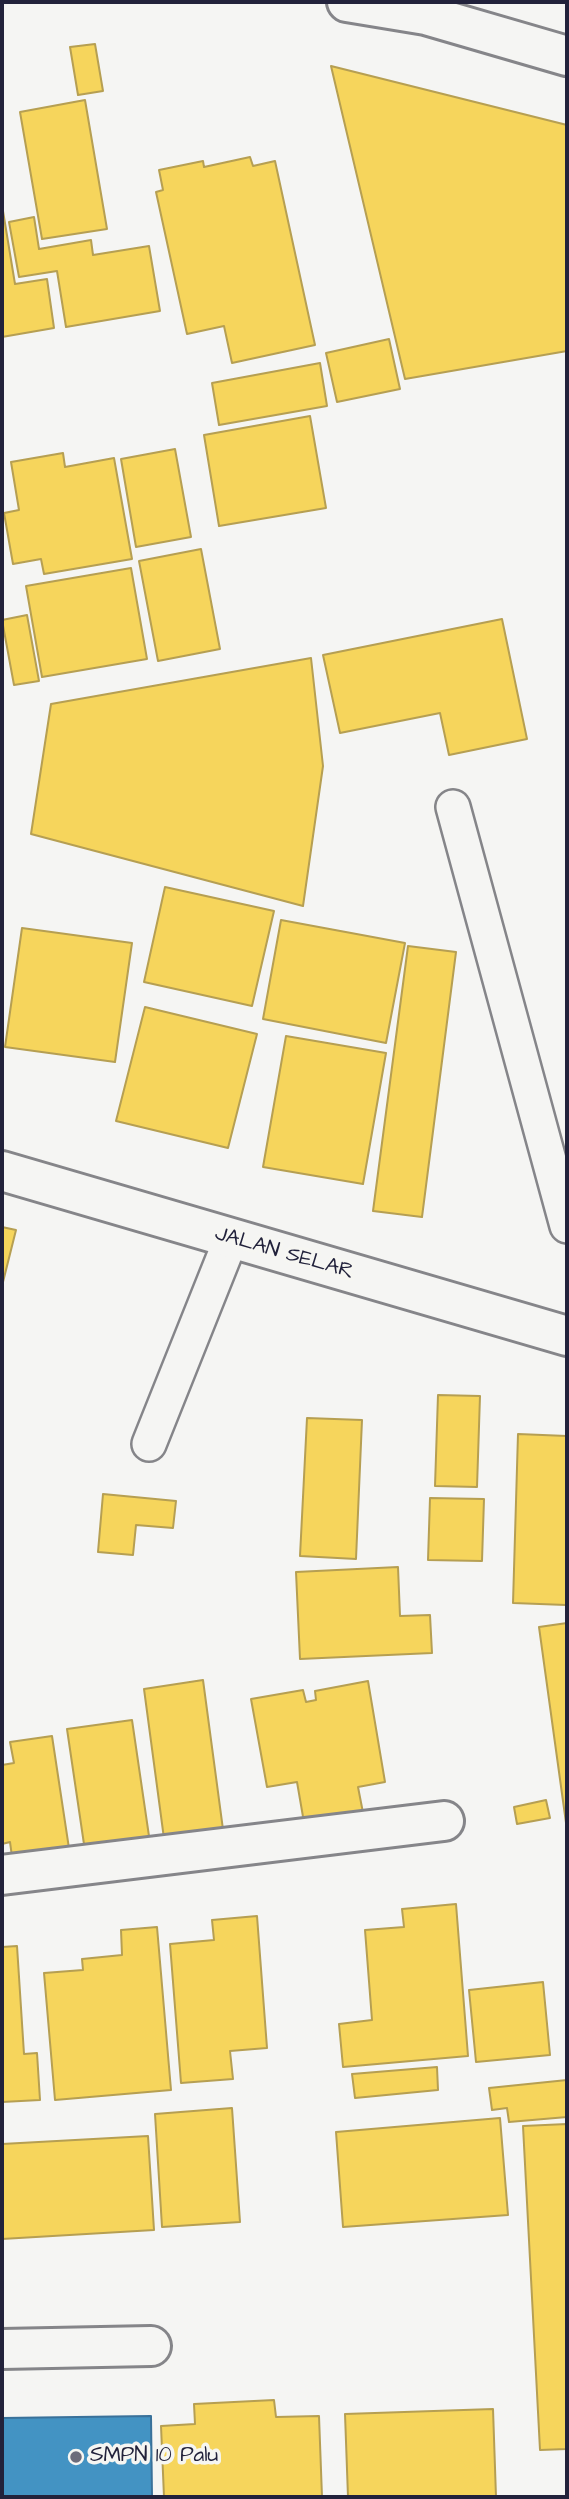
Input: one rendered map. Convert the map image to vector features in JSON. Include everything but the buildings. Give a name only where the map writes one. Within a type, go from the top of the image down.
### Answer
[{"type":"street","points":[[347,2],[384,5],[426,15],[567,56]]},
{"type":"street","name":"JALAN SELAR","points":[[2,1171],[567,1336]]},
{"type":"street","points":[[2,1875],[444,1821]]},
{"type":"street","points":[[2,2350],[151,2346]]},
{"type":"lane","points":[[453,807],[567,1226]]},
{"type":"lane","points":[[149,1444],[231,1239]]},
{"type":"place","name":"SMPN 10 Palu","points":[[76,2457]]}]
